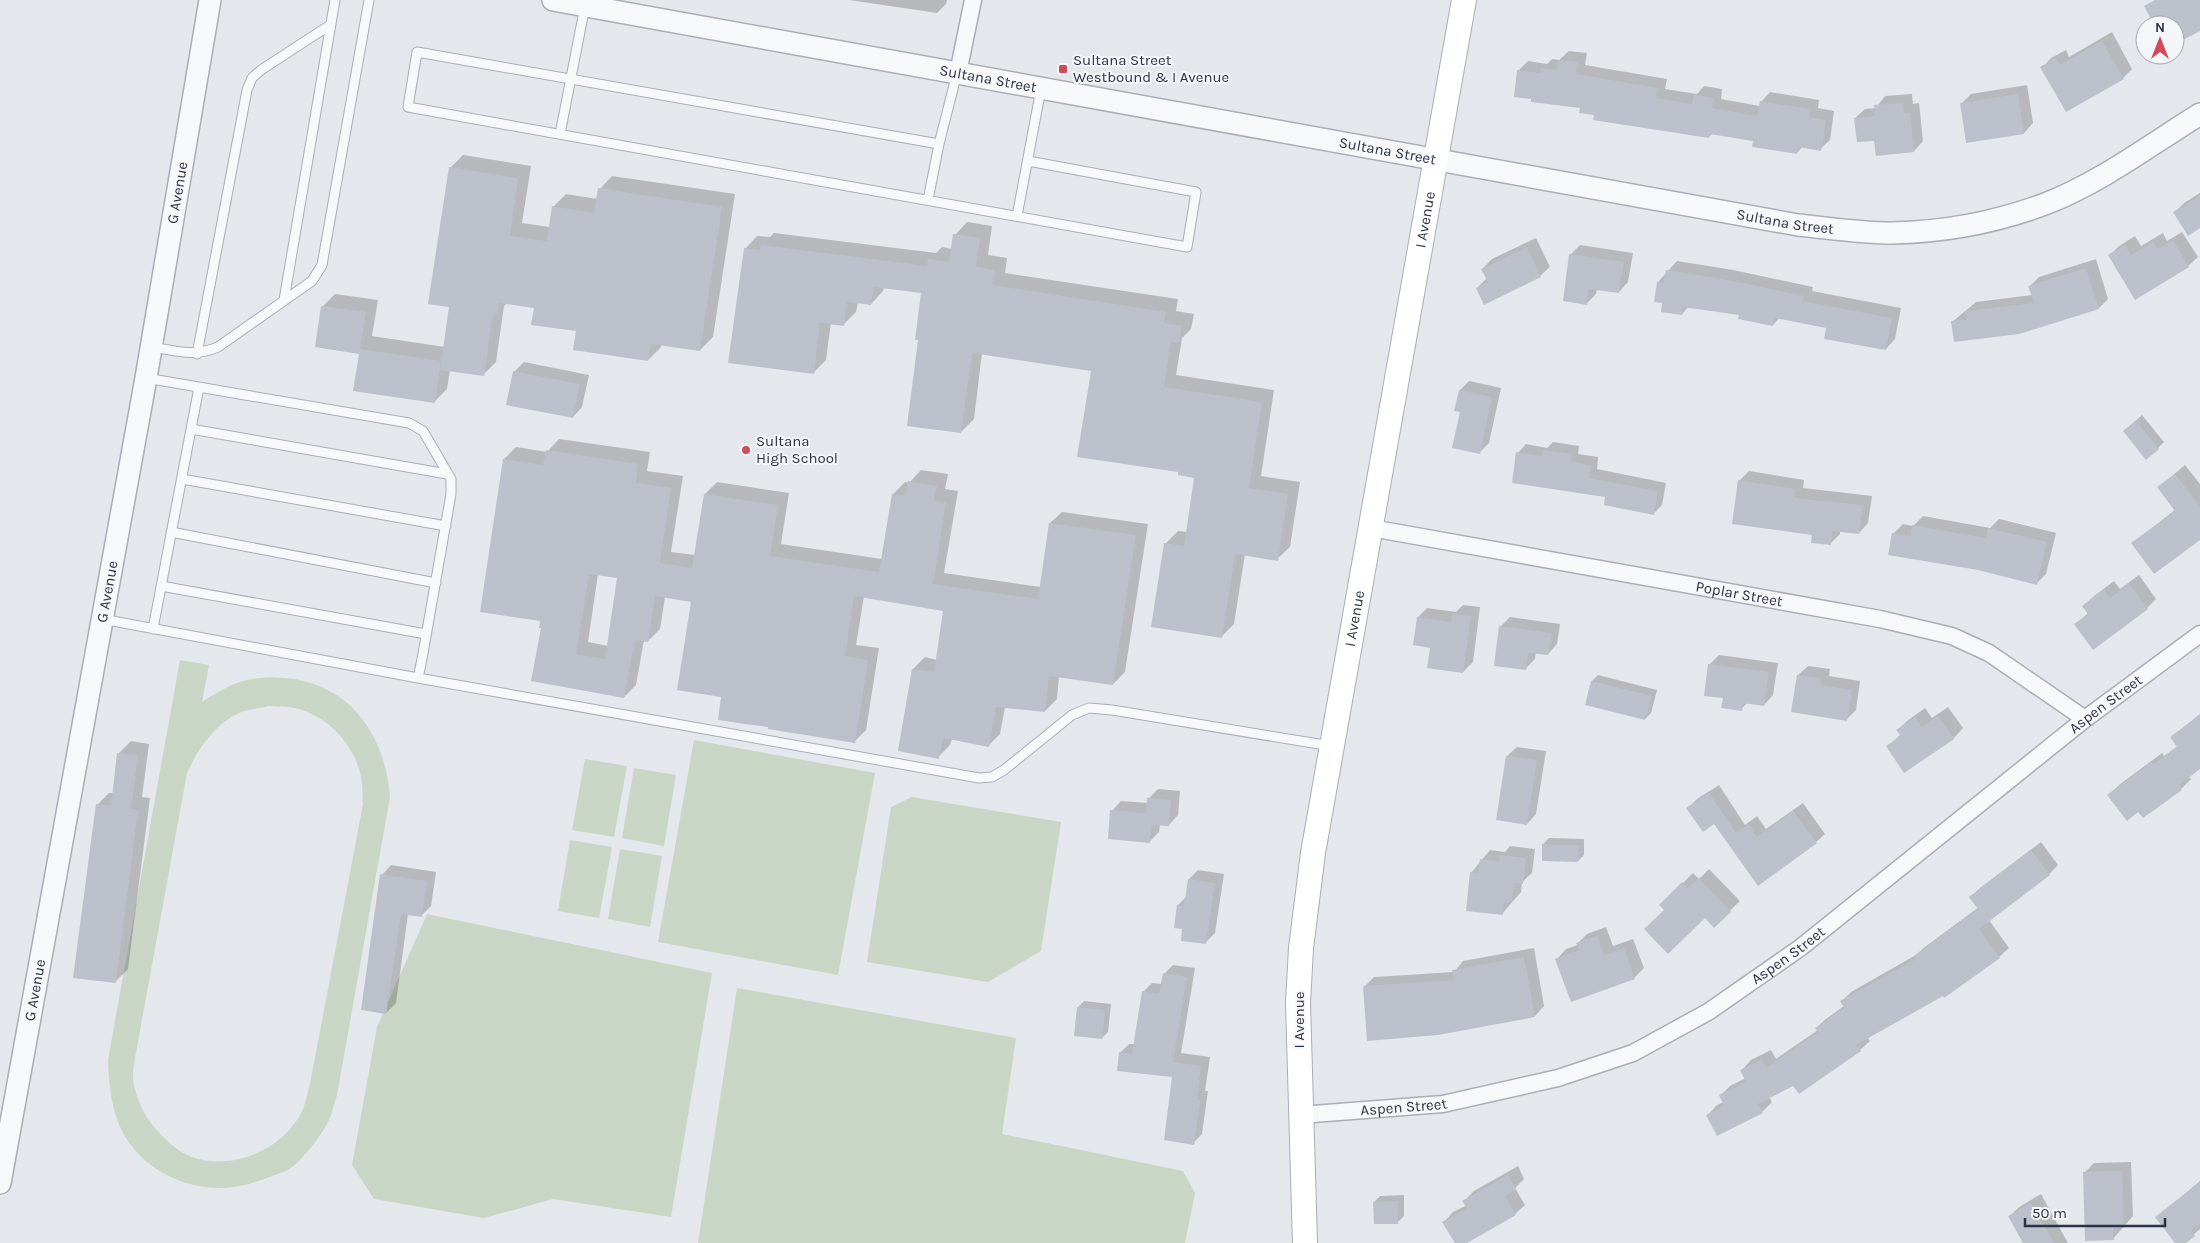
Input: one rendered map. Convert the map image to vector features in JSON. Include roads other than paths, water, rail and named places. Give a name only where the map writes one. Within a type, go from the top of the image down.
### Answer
[{"type":"main road","name":"I Avenue","points":[[1305,1243],[1298,1003],[1302,948],[1319,810],[1464,0]]},
{"type":"street","name":"G Avenue","points":[[1,1177],[146,378],[210,0]]},
{"type":"street","name":"Sultana Street","points":[[553,0],[1798,225],[1892,233],[1946,228],[1998,220],[2047,204],[2092,181],[2200,114]]},
{"type":"street","points":[[958,73],[972,0]]},
{"type":"street","name":"Poplar Street","points":[[1371,528],[1880,619],[1952,636],[1989,653],[2085,719]]},
{"type":"street","name":"Aspen Street","points":[[1300,1115],[1443,1104],[1517,1089],[1558,1078],[1633,1052],[1708,1012],[1800,948],[2085,719],[2200,634]]},
{"type":"lane","points":[[284,300],[334,0]]},
{"type":"lane","points":[[151,347],[197,354],[218,347],[312,281],[322,265],[369,0]]},
{"type":"lane","points":[[560,134],[585,6]]},
{"type":"lane","points":[[197,354],[247,90],[252,78],[261,70],[330,25]]},
{"type":"lane","points":[[939,144],[417,52],[408,107],[1187,247],[1196,192],[1028,161]]},
{"type":"lane","points":[[928,200],[939,144],[958,73]]},
{"type":"lane","points":[[1017,216],[1041,89]]},
{"type":"lane","points":[[146,378],[409,423],[423,431],[450,480],[451,494],[418,678]]},
{"type":"lane","points":[[153,629],[199,387]]},
{"type":"lane","points":[[191,429],[447,474]]},
{"type":"lane","points":[[182,478],[446,526]]},
{"type":"lane","points":[[172,532],[436,583]]},
{"type":"lane","points":[[161,586],[426,634]]},
{"type":"lane","points":[[102,619],[418,678],[979,778],[992,777],[1004,770],[1072,715],[1088,708],[1112,710],[1331,746]]},
{"type":"place","name":"Sultana Street Westbound & I Avenue","points":[[1063,69]]},
{"type":"place","name":"Sultana High School","points":[[746,450]]}]
